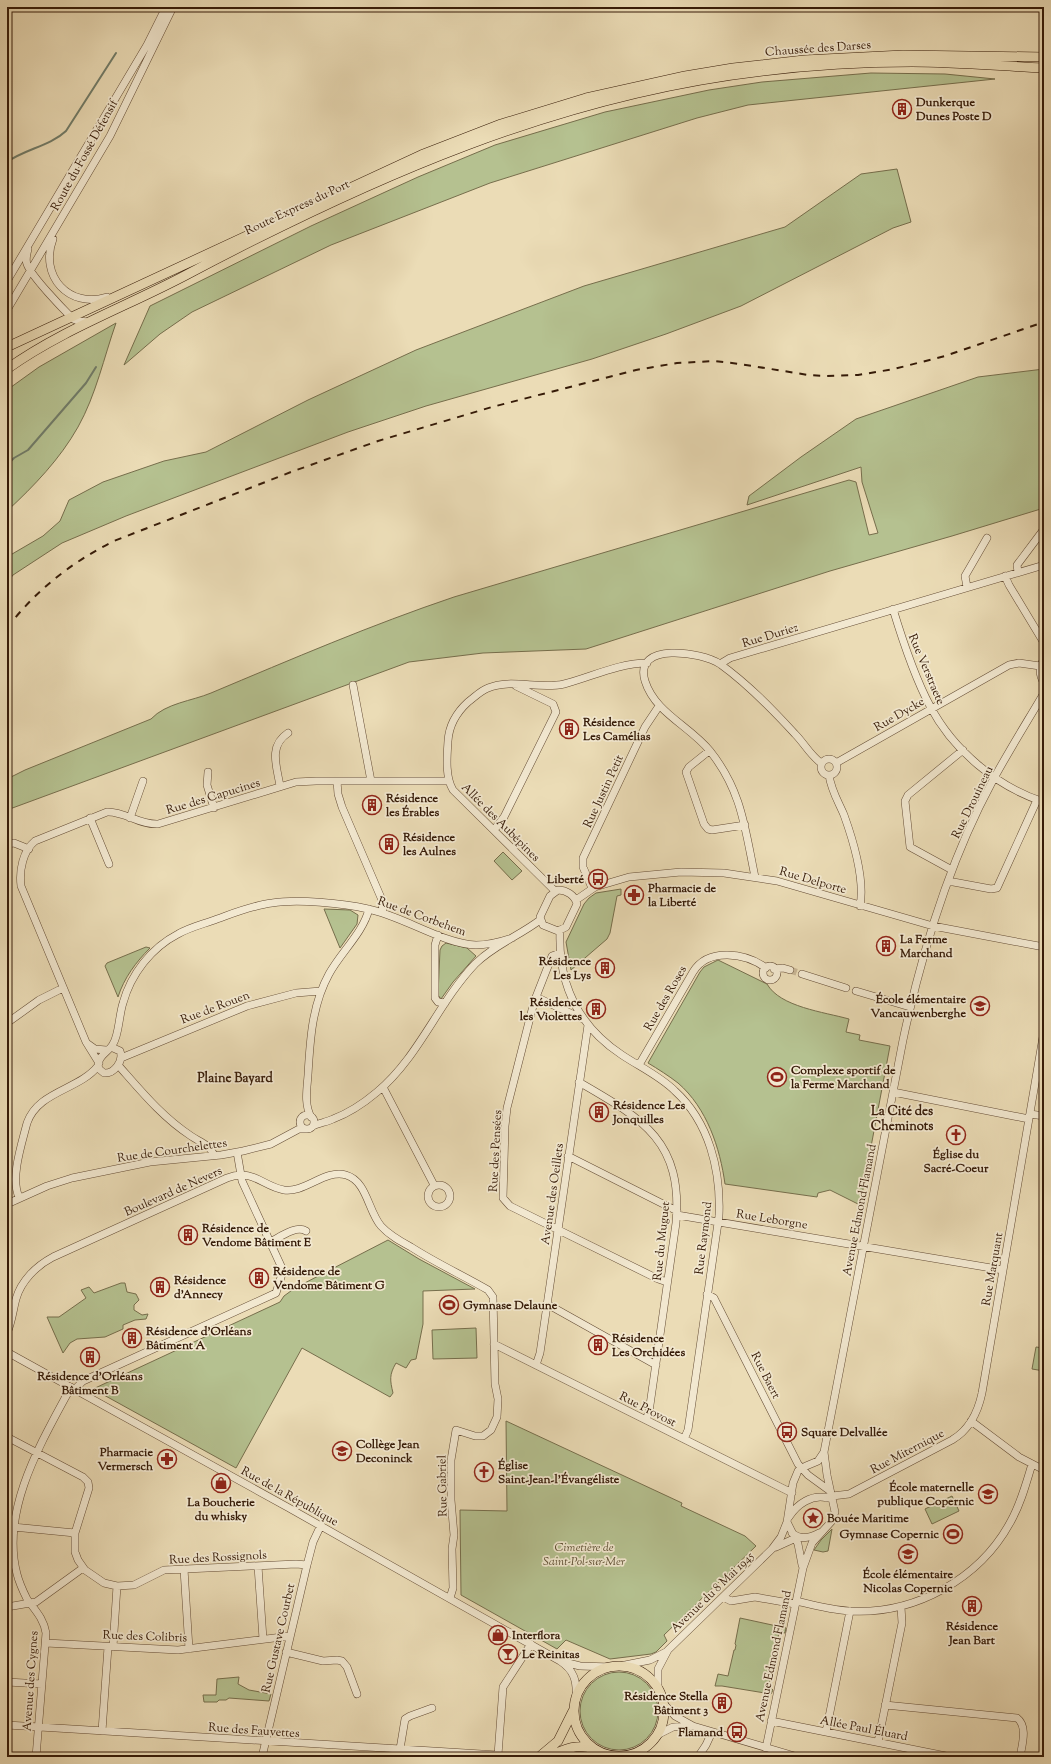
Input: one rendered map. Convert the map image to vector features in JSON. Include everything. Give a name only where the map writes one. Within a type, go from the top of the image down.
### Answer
[{"type":"main road","name":"Chaussée des Darses","points":[[597,95],[660,80],[709,71],[804,60],[903,55],[1044,56]]},
{"type":"main road","name":"Chaussée des Darses","points":[[612,99],[674,85],[721,77],[825,65],[913,62],[1044,68]]},
{"type":"main road","name":"Route Express du Port","points":[[7,347],[109,298],[178,268],[375,175],[448,144],[525,116],[597,95]]},
{"type":"main road","name":"Route Express du Port","points":[[7,369],[50,342],[168,285],[244,245],[418,164],[464,145],[521,125],[612,99]]},
{"type":"main road","points":[[539,1757],[558,1741],[574,1708],[576,1698],[582,1686],[590,1676],[601,1670],[616,1666],[633,1668],[651,1679],[658,1688],[664,1704],[663,1720],[657,1735],[646,1748],[630,1755],[613,1756],[588,1748],[571,1747],[550,1757]]},
{"type":"main road","points":[[574,1708],[575,1719],[579,1731],[586,1742],[596,1750]]},
{"type":"street","name":"Route du Fossé Défensif","points":[[7,280],[147,45],[166,7]]},
{"type":"street","name":"Route du Fossé Défensif","points":[[7,310],[110,136],[172,7]]},
{"type":"street","points":[[63,215],[53,238],[50,252],[51,267],[55,279],[68,292],[79,298],[93,300],[109,298]]},
{"type":"street","points":[[33,238],[26,258],[30,270],[71,317],[78,322],[91,322]]},
{"type":"street","points":[[1018,572],[1017,565],[1044,529]]},
{"type":"street","points":[[967,587],[965,580],[966,574],[987,538]]},
{"type":"street","name":"Rue Duriez","points":[[720,664],[730,658],[1044,564]]},
{"type":"street","points":[[1005,576],[1044,643]]},
{"type":"street","name":"Rue Verstraete","points":[[893,609],[906,649],[931,709],[963,750],[995,777],[1018,792],[1040,801]]},
{"type":"street","points":[[514,685],[561,684],[634,664],[647,663],[655,657],[669,653],[679,653],[710,660],[720,664],[778,715],[813,756],[821,763],[821,770],[825,774],[829,775]]},
{"type":"street","points":[[1044,658],[1040,666],[1040,674],[1044,683]]},
{"type":"street","points":[[647,663],[644,671],[644,679],[649,692],[659,706],[693,733],[709,751],[732,786],[741,806],[755,877]]},
{"type":"street","name":"Rue Dycke","points":[[821,763],[828,758],[833,759],[836,763],[1009,665],[1019,663],[1040,666]]},
{"type":"street","points":[[353,685],[371,781]]},
{"type":"street","points":[[494,830],[504,817],[555,715],[556,710],[553,704],[514,685]]},
{"type":"street","name":"Allée des Aubépines","points":[[514,685],[494,686],[484,690],[470,700],[458,712],[452,722],[448,742],[449,781],[452,790],[459,798],[494,830],[555,891]]},
{"type":"street","name":"Rue Drouineau","points":[[933,926],[952,870],[974,818],[995,777],[1044,693]]},
{"type":"street","name":"Rue Justin Petit","points":[[592,888],[583,867],[583,858],[645,727],[659,706]]},
{"type":"street","points":[[280,786],[275,749],[281,738],[288,733]]},
{"type":"street","points":[[952,870],[910,847],[905,801],[908,794],[963,750]]},
{"type":"street","points":[[709,751],[689,766],[686,772],[704,824],[708,829],[712,830],[745,825]]},
{"type":"street","points":[[829,775],[835,772],[837,768],[836,763]]},
{"type":"street","points":[[208,772],[207,785],[214,808]]},
{"type":"street","points":[[829,775],[832,789],[843,815],[854,849],[861,885],[862,898],[860,906]]},
{"type":"street","points":[[130,818],[143,781]]},
{"type":"street","name":"Rue des Capucines","points":[[29,848],[38,839],[109,812],[145,823],[158,824],[214,808],[280,786],[305,781],[449,781]]},
{"type":"street","points":[[337,781],[341,803],[382,900],[383,912]]},
{"type":"street","points":[[948,881],[991,889],[997,888],[1040,801]]},
{"type":"street","points":[[90,818],[109,864]]},
{"type":"street","points":[[7,844],[14,843],[29,848],[22,865],[20,882],[86,1042],[98,1064],[88,1074],[38,1105],[30,1115],[16,1176],[15,1188],[19,1197]]},
{"type":"street","name":"Rue Delporte","points":[[576,900],[592,888],[624,878],[671,872],[710,872],[755,877],[780,882],[933,926],[1044,947]]},
{"type":"street","points":[[307,1093],[301,1120],[301,1125],[305,1129],[310,1129],[313,1126],[341,1116],[362,1103],[383,1087],[410,1056],[445,1003],[476,963],[493,949],[540,920],[542,912],[550,896],[555,891],[562,890],[573,896],[576,900],[577,905],[567,926],[560,931],[555,931],[545,926],[540,920]]},
{"type":"street","name":"Rue de Corbehem","points":[[98,1064],[115,1040],[123,1001],[134,976],[154,951],[177,934],[234,913],[271,903],[288,902],[339,904],[383,912],[461,943],[477,945],[491,944],[512,938]]},
{"type":"street","points":[[313,1126],[314,1122],[308,1108],[307,1093],[311,1030],[321,991],[332,968],[364,922],[369,909]]},
{"type":"street","name":"Avenue Edmond Flamand","points":[[824,1452],[910,1007],[933,926]]},
{"type":"street","name":"Rue Raymond","points":[[560,931],[560,953],[562,967],[569,990],[586,1022],[611,1047],[661,1079],[678,1094],[691,1108],[702,1127],[711,1149],[716,1171],[719,1196],[718,1222],[688,1430],[684,1439]]},
{"type":"street","points":[[438,935],[435,945],[434,996],[436,1001],[445,1003]]},
{"type":"street","name":"Rue des Pensées","points":[[560,953],[551,958],[536,997],[520,1052],[506,1113],[503,1197],[509,1205],[658,1279],[667,1282]]},
{"type":"street","name":"Rue des Roses","points":[[639,1066],[692,972],[699,964],[716,955],[728,955],[758,963],[766,968],[783,968],[790,970]]},
{"type":"street","points":[[766,968],[763,975],[769,980],[776,976],[774,969]]},
{"type":"street","points":[[802,974],[846,988]]},
{"type":"street","points":[[7,1023],[39,1000],[64,988]]},
{"type":"street","name":"Rue de Rouen","points":[[98,1064],[101,1071],[108,1073],[120,1062],[247,1006],[296,993],[321,991]]},
{"type":"street","points":[[856,991],[910,1007]]},
{"type":"street","points":[[536,997],[586,1022]]},
{"type":"street","name":"Avenue des Oeillets","points":[[536,1365],[539,1356],[558,1229],[586,1022]]},
{"type":"street","name":"Rue Marquant","points":[[971,1421],[982,1393],[1044,1032]]},
{"type":"street","points":[[86,1042],[95,1049],[119,1050],[121,1054],[120,1062],[158,1110],[180,1129],[209,1148],[214,1155]]},
{"type":"street","name":"Rue du Muguet","points":[[579,1082],[636,1118],[658,1139],[668,1156],[673,1172],[676,1188],[677,1213],[649,1412],[646,1420]]},
{"type":"street","points":[[383,1087],[434,1185]]},
{"type":"street","points":[[893,1092],[1029,1117],[1044,1116]]},
{"type":"street","points":[[301,1120],[305,1116],[311,1117]]},
{"type":"street","name":"Rue de Courchelettes","points":[[7,1204],[19,1197],[53,1184],[86,1175],[150,1162],[237,1152],[270,1144],[299,1129],[305,1129]]},
{"type":"street","points":[[73,1388],[83,1380],[276,1293],[282,1271],[240,1175],[237,1152]]},
{"type":"street","name":"Rue Leborgne","points":[[568,1156],[677,1213],[718,1222],[1003,1270]]},
{"type":"street","name":"Boulevard de Nevers","points":[[7,1333],[19,1291],[28,1276],[41,1264],[53,1257],[227,1178],[240,1175],[253,1176],[278,1188],[288,1190],[296,1189],[332,1175],[341,1174],[350,1177],[360,1186],[378,1223],[389,1233],[435,1262],[492,1293]]},
{"type":"street","points":[[270,1242],[297,1229],[303,1229],[306,1231]]},
{"type":"street","name":"Rue Gabriel","points":[[450,1598],[453,1588],[452,1549],[454,1535],[450,1460],[456,1430],[480,1436],[490,1432],[496,1422],[498,1414],[498,1399],[495,1384],[494,1302],[492,1293]]},
{"type":"street","name":"Rue Baert","points":[[707,1294],[714,1298],[802,1468]]},
{"type":"street","points":[[547,1304],[656,1365]]},
{"type":"street","name":"Rue Provost","points":[[494,1344],[792,1493]]},
{"type":"street","name":"Rue de la République","points":[[7,1352],[321,1525],[560,1661],[570,1669],[574,1675],[576,1698]]},
{"type":"street","name":"Avenue des Cygnes","points":[[36,1757],[46,1643],[44,1625],[18,1579],[10,1558],[13,1527],[37,1453],[73,1388]]},
{"type":"street","points":[[971,1421],[1015,1454],[1044,1470]]},
{"type":"street","name":"Rue Miternique","points":[[849,1494],[955,1438],[971,1421]]},
{"type":"street","name":"Rue des Rossignols","points":[[7,1437],[83,1477],[89,1483],[89,1491],[74,1533],[75,1552],[83,1568],[97,1580],[117,1586],[137,1585],[162,1571],[298,1564],[307,1565]]},
{"type":"street","points":[[802,1568],[800,1551],[795,1536],[787,1522],[795,1476],[802,1468],[818,1461],[824,1452]]},
{"type":"street","points":[[824,1452],[835,1512]]},
{"type":"street","points":[[723,1597],[728,1600],[755,1597],[850,1611],[872,1611],[901,1607],[917,1602],[942,1590],[963,1576],[986,1555],[1011,1522],[1023,1496],[1032,1464]]},
{"type":"street","points":[[802,1468],[832,1497]]},
{"type":"street","points":[[772,1549],[780,1539],[792,1513],[801,1504],[813,1498],[824,1497],[830,1500],[832,1497],[849,1494]]},
{"type":"street","points":[[802,1568],[811,1546],[821,1532],[831,1522],[841,1502],[849,1494]]},
{"type":"street","name":"Rue Gustave Courbet","points":[[262,1757],[307,1565],[313,1542],[321,1525]]},
{"type":"street","points":[[13,1527],[74,1533]]},
{"type":"street","points":[[772,1549],[795,1536],[810,1537],[821,1532]]},
{"type":"street","points":[[780,1544],[790,1545],[800,1551]]},
{"type":"street","name":"Avenue du 8 Mai 1945","points":[[616,1666],[650,1660],[668,1650],[772,1549]]},
{"type":"street","points":[[258,1566],[262,1639]]},
{"type":"street","points":[[7,1607],[36,1602],[83,1568]]},
{"type":"street","name":"Avenue Edmond Flamand","points":[[766,1748],[802,1568]]},
{"type":"street","points":[[184,1569],[189,1649]]},
{"type":"street","points":[[102,1731],[117,1586]]},
{"type":"street","points":[[878,1742],[902,1623],[901,1607]]},
{"type":"street","points":[[826,1732],[850,1611]]},
{"type":"street","name":"Rue des Colibris","points":[[46,1643],[158,1650],[189,1649],[290,1636]]},
{"type":"street","points":[[498,1756],[503,1687],[531,1644]]},
{"type":"street","name":"Avenue du 8 Mai 1945","points":[[658,1688],[658,1669],[668,1650]]},
{"type":"street","points":[[286,1652],[323,1661],[342,1661],[347,1667],[358,1694]]},
{"type":"street","name":"Rue de la République","points":[[560,1661],[580,1666],[616,1666]]},
{"type":"street","points":[[7,1682],[42,1684]]},
{"type":"street","points":[[664,1704],[674,1716],[693,1726],[798,1757]]},
{"type":"street","points":[[885,1704],[1017,1718],[1021,1722],[1023,1729],[1020,1757]]},
{"type":"street","points":[[400,1749],[405,1720],[410,1716],[432,1708]]},
{"type":"street","name":"Allée Paul Éluard","points":[[771,1720],[951,1757]]},
{"type":"street","name":"Rue des Fauvettes","points":[[7,1725],[265,1742],[400,1749],[475,1756],[498,1756]]},
{"type":"street","points":[[657,1735],[674,1727],[693,1726]]},
{"type":"street","points":[[698,1757],[712,1732]]},
{"type":"green space","points":[[871,73],[945,74],[995,79],[748,105],[697,118],[490,183],[331,245],[192,312],[160,334],[124,365],[150,306],[311,226],[418,177],[495,145],[605,112],[709,90],[762,82]]},
{"type":"green space","points":[[897,169],[911,222],[893,228],[741,306],[666,334],[592,359],[426,406],[348,432],[126,516],[62,543],[13,575],[7,583],[7,557],[43,536],[60,521],[69,500],[103,482],[164,461],[206,452],[308,400],[416,350],[584,286],[785,227],[861,174]]},
{"type":"green space","points":[[116,323],[95,389],[78,427],[71,439],[46,472],[7,511],[7,390],[39,367]]},
{"type":"green space","points":[[1044,369],[1044,508],[830,571],[586,649],[483,653],[409,662],[7,810],[7,779],[25,770],[151,719],[164,709],[204,696],[362,631],[454,597],[849,480],[856,482],[869,535],[878,533],[862,482],[861,467],[747,505],[749,496],[801,457],[856,419],[978,377]]},
{"type":"green space","points":[[503,852],[522,871],[512,880],[494,861]]},
{"type":"green space","points":[[621,889],[621,895],[617,896],[610,933],[607,939],[571,970],[566,942],[584,904],[596,893]]},
{"type":"green space","points":[[324,909],[350,910],[358,915],[357,924],[340,948]]},
{"type":"green space","points":[[446,943],[467,948],[476,956],[453,982],[441,999],[438,995],[440,950]]},
{"type":"green space","points":[[146,947],[150,948],[131,971],[118,997],[105,966],[107,963]]},
{"type":"green space","name":"Complexe sportif de la Ferme Marchand","points":[[718,960],[767,984],[773,992],[792,1003],[804,1008],[849,1019],[846,1032],[860,1035],[859,1040],[890,1046],[860,1205],[830,1190],[818,1193],[817,1197],[725,1184],[716,1143],[697,1104],[678,1083],[648,1063],[700,972],[704,967]]},
{"type":"green space","points":[[388,1240],[419,1259],[475,1289],[423,1291],[423,1324],[416,1359],[411,1360],[406,1368],[396,1363],[391,1374],[393,1393],[390,1397],[302,1348],[236,1468],[93,1389],[280,1302],[284,1296],[295,1288]]},
{"type":"green space","points":[[121,1283],[125,1283],[127,1292],[136,1294],[139,1300],[134,1305],[134,1310],[142,1315],[148,1314],[146,1319],[135,1320],[123,1325],[123,1329],[105,1337],[77,1339],[70,1343],[63,1353],[47,1317],[59,1317],[86,1298],[81,1290],[89,1287],[94,1293]]},
{"type":"green space","points":[[476,1328],[477,1358],[433,1359],[432,1330]]},
{"type":"green space","points":[[1036,1347],[1044,1348],[1044,1371],[1032,1369]]},
{"type":"green space","name":"Cimetière de Saint-Pol-sur-Mer","points":[[506,1421],[682,1503],[681,1506],[745,1536],[756,1546],[664,1635],[667,1641],[656,1652],[651,1654],[610,1659],[566,1640],[557,1649],[461,1595],[460,1510],[507,1511]]},
{"type":"green space","points":[[952,1496],[959,1511],[932,1524],[925,1509]]},
{"type":"green space","points":[[832,1529],[828,1551],[823,1552],[814,1550],[821,1540]]},
{"type":"green space","points":[[740,1618],[786,1628],[785,1633],[779,1632],[769,1686],[773,1690],[771,1694],[715,1686],[718,1674],[728,1676],[735,1650]]},
{"type":"green space","points":[[619,1672],[634,1675],[647,1683],[655,1696],[658,1711],[655,1726],[647,1739],[634,1747],[619,1750],[604,1747],[591,1739],[583,1726],[580,1711],[583,1696],[591,1683],[604,1675]]},
{"type":"green space","points":[[239,1677],[238,1684],[249,1690],[271,1694],[269,1701],[229,1698],[226,1700],[219,1700],[217,1702],[204,1702],[203,1695],[216,1695],[217,1679]]},
{"type":"waterway","points":[[7,162],[53,140],[66,131],[116,53]]},
{"type":"waterway","points":[[7,465],[14,458],[28,450],[86,383],[96,367]]},
{"type":"tunnel","points":[[790,970],[802,974]]},
{"type":"railway","points":[[7,628],[30,601],[56,578],[84,558],[114,541],[291,472],[378,441],[492,407],[636,370],[677,363],[714,361],[808,375],[858,375],[894,369],[945,356],[1044,322]]},
{"type":"place","name":"Dunkerque Dunes Poste D","points":[[902,109]]},
{"type":"place","name":"Résidence Les Camélias","points":[[569,729]]},
{"type":"place","name":"Résidence les Érables","points":[[372,805]]},
{"type":"place","name":"Résidence les Aulnes","points":[[389,844]]},
{"type":"place","name":"Liberté","points":[[598,879]]},
{"type":"place","name":"Pharmacie de la Liberté","points":[[634,895]]},
{"type":"place","name":"La Ferme Marchand","points":[[886,946]]},
{"type":"place","name":"Résidence Les Lys","points":[[605,968]]},
{"type":"place","name":"École élémentaire Vancauwenberghe","points":[[980,1006]]},
{"type":"place","name":"Résidence les Violettes","points":[[596,1009]]},
{"type":"place","name":"Complexe sportif de la Ferme Marchand","points":[[777,1077]]},
{"type":"place","name":"Résidence Les Jonquilles","points":[[599,1112]]},
{"type":"place","name":"Église du Sacré-Coeur","points":[[956,1135]]},
{"type":"place","name":"Résidence de Vendome Bâtiment E","points":[[188,1235]]},
{"type":"place","name":"Résidence de Vendome Bâtiment G","points":[[259,1278]]},
{"type":"place","name":"Résidence d'Annecy","points":[[160,1287]]},
{"type":"place","name":"Gymnase Delaune","points":[[449,1305]]},
{"type":"place","name":"Résidence d'Orléans Bâtiment A","points":[[132,1338]]},
{"type":"place","name":"Résidence Les Orchidées","points":[[598,1345]]},
{"type":"place","name":"Résidence d'Orléans Bâtiment B","points":[[90,1357]]},
{"type":"place","name":"Square Delvallée","points":[[787,1432]]},
{"type":"place","name":"Collège Jean Deconinck","points":[[342,1451]]},
{"type":"place","name":"Pharmacie Vermersch","points":[[167,1459]]},
{"type":"place","name":"Église Saint-Jean-l'Évangéliste","points":[[484,1472]]},
{"type":"place","name":"La Boucherie du whisky","points":[[221,1483]]},
{"type":"place","name":"École maternelle publique Copernic","points":[[988,1494]]},
{"type":"place","name":"Bouée Maritime","points":[[813,1518]]},
{"type":"place","name":"Gymnase Copernic","points":[[953,1534]]},
{"type":"place","name":"École élémentaire Nicolas Copernic","points":[[908,1554]]},
{"type":"place","name":"Résidence Jean Bart","points":[[972,1606]]},
{"type":"place","name":"Interflora","points":[[498,1635]]},
{"type":"place","name":"Le Reinitas","points":[[508,1654]]},
{"type":"place","name":"Résidence Stella Bâtiment 3","points":[[722,1703]]},
{"type":"place","name":"Flamand","points":[[737,1732]]},
{"type":"district","name":"Plaine Bayard","points":[[235,1077]]},
{"type":"district","name":"La Cité des Cheminots","points":[[902,1118]]}]
